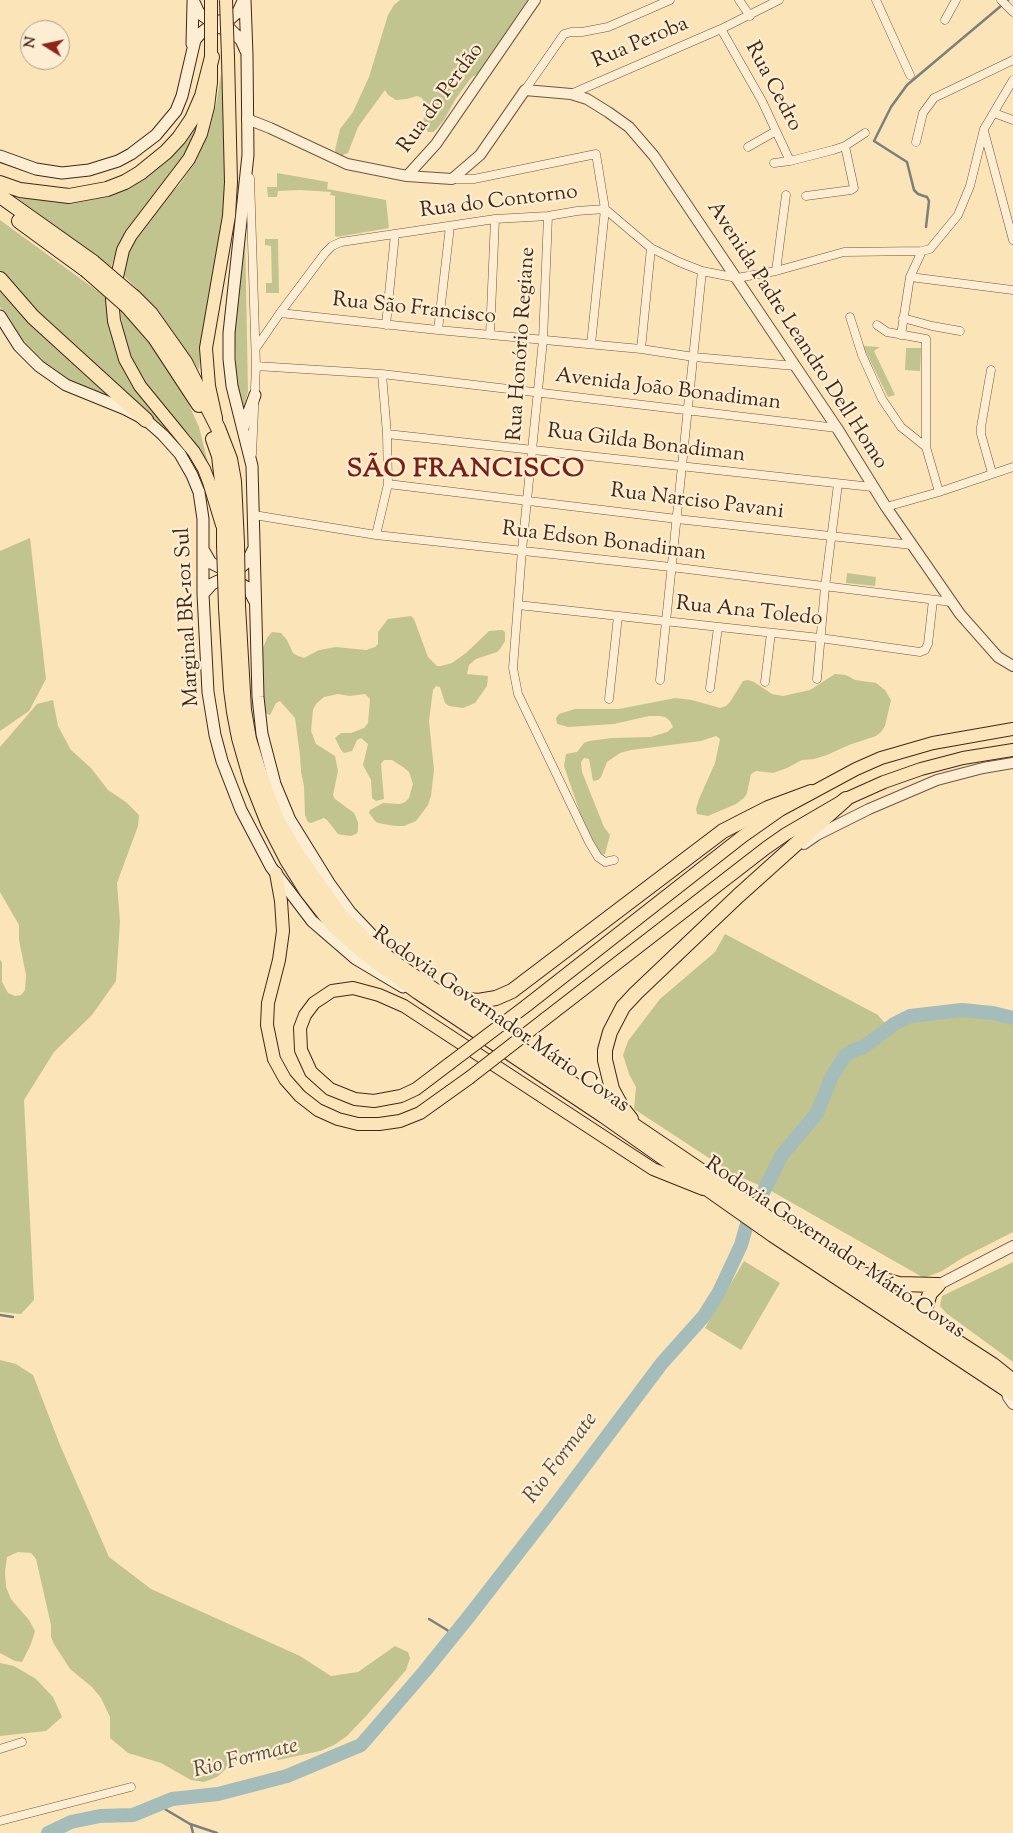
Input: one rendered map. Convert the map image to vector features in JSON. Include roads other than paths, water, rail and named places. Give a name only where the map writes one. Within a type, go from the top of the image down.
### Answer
[{"type":"highway","points":[[0,183],[20,190],[69,196],[107,189],[125,182],[140,173],[166,152],[179,138],[192,119],[202,96],[212,50]]},
{"type":"highway","name":"Rodovia Governador Mário Covas","points":[[0,196],[130,301],[151,314],[185,362],[218,428],[230,459],[234,481],[228,540]]},
{"type":"highway","name":"Rodovia Governador Mário Covas","points":[[0,208],[89,266]]},
{"type":"highway","points":[[0,279],[33,316],[146,420]]},
{"type":"highway","name":"Rodovia Governador Mário Covas","points":[[130,301],[198,404],[212,433],[221,471],[232,607],[250,739],[262,782],[277,818],[295,851],[340,915],[371,945],[402,968],[646,1134],[728,1197],[1011,1385]]},
{"type":"highway","name":"Rodovia Governador Mário Covas","points":[[232,607],[231,689],[237,730],[251,780],[268,823],[287,860],[307,892],[332,924],[363,952],[418,992],[604,1116],[710,1191],[728,1197]]},
{"type":"highway","points":[[435,990],[451,997],[469,1000],[496,998],[512,991],[723,831],[760,811],[811,792]]},
{"type":"highway","points":[[646,1134],[623,1109],[609,1080],[605,1050],[614,1023],[623,1007],[772,865],[846,799]]},
{"type":"highway","name":"Rodovia Governador Mário Covas","points":[[778,1231],[845,1269],[993,1365],[1011,1385]]},
{"type":"highway","points":[[845,1269],[896,1284],[938,1285]]},
{"type":"highway","points":[[938,1285],[930,1293],[926,1302],[925,1309],[928,1314],[990,1356],[1011,1385]]},
{"type":"main road","points":[[193,0],[199,13],[214,21],[232,18],[238,12],[244,0]]},
{"type":"main road","points":[[192,56],[193,0]]},
{"type":"main road","points":[[211,0],[212,50],[208,107],[201,134],[189,159],[131,235],[123,250],[112,299],[114,321],[125,359],[140,386],[184,438],[204,469],[228,540]]},
{"type":"main road","points":[[218,428],[209,386],[206,348],[229,216],[231,182],[226,0]]},
{"type":"main road","points":[[244,0],[247,55],[248,155],[229,333],[229,359],[232,386],[252,466],[258,696],[262,734],[275,784],[290,820],[329,883],[350,912],[402,968]]},
{"type":"main road","points":[[0,156],[36,169],[62,173],[103,167],[131,154],[156,135],[176,110],[182,96],[195,40],[206,29],[222,27],[236,34],[245,47],[247,55]]},
{"type":"main road","name":"Marginal BR-101 Sul","points":[[0,316],[19,346],[56,380],[146,420],[180,454],[192,475],[202,506],[204,549],[203,594],[208,692],[215,735],[222,761],[241,810],[276,873],[302,908],[325,934],[356,959],[398,985],[418,992]]},
{"type":"main road","points":[[243,429],[254,394]]},
{"type":"main road","points":[[204,549],[206,557],[211,563],[217,568],[225,570],[241,567],[252,555],[254,547]]},
{"type":"main road","points":[[203,594],[212,584],[218,581],[234,580],[248,588],[255,602]]},
{"type":"main road","points":[[710,1191],[653,1169],[404,1006],[379,995],[353,988],[332,991],[314,1003],[305,1015],[300,1028],[301,1050],[311,1072],[330,1089],[355,1099],[374,1101],[401,1096],[416,1089],[449,1064],[526,1006],[743,836],[780,810],[811,792],[881,758],[951,739],[1013,729]]},
{"type":"main road","points":[[276,873],[281,901],[283,930],[279,960],[268,1003],[267,1026],[274,1059],[292,1088],[308,1104],[328,1115],[358,1124],[380,1124],[400,1121],[420,1113],[469,1078],[786,834],[846,799],[884,782],[921,769],[963,758],[1013,750]]},
{"type":"street","name":"Rua do Perdão","points":[[247,119],[347,164],[407,176],[436,144],[535,0]]},
{"type":"street","points":[[452,179],[480,155],[564,34],[608,27],[670,0]]},
{"type":"street","points":[[739,0],[750,16]]},
{"type":"street","name":"Rua Peroba","points":[[571,94],[750,16],[779,0]]},
{"type":"street","points":[[876,0],[910,75]]},
{"type":"street","points":[[945,20],[956,0]]},
{"type":"street","points":[[1001,0],[1013,12]]},
{"type":"street","name":"Rua Cedro","points":[[721,29],[758,94],[790,161]]},
{"type":"street","points":[[916,142],[922,113],[934,98],[1013,60]]},
{"type":"street","points":[[737,278],[776,271],[844,252],[922,251],[930,249],[958,215],[970,186],[984,129],[1013,80]]},
{"type":"street","name":"Avenida Padre Leandro Dell Homo","points":[[525,90],[571,94],[587,99],[629,127],[654,156],[837,428],[886,508],[960,614],[998,657],[1013,666]]},
{"type":"street","points":[[994,113],[1013,120]]},
{"type":"street","points":[[984,129],[1013,240]]},
{"type":"street","points":[[748,147],[776,131]]},
{"type":"street","points":[[774,163],[790,161],[845,146],[865,133]]},
{"type":"street","points":[[806,196],[854,188],[845,146]]},
{"type":"street","points":[[407,176],[474,179],[596,154],[605,209],[591,344]]},
{"type":"street","points":[[248,155],[256,348],[252,466]]},
{"type":"street","points":[[776,271],[786,195]]},
{"type":"street","name":"Rua do Contorno","points":[[280,313],[332,246],[341,242],[495,219],[548,216],[605,209],[651,248],[702,271],[737,278]]},
{"type":"street","name":"Rua Honório Regiane","points":[[548,216],[539,393],[522,550],[513,668],[518,694],[589,842],[598,857],[605,862],[614,860]]},
{"type":"street","name":"Rua Honório Regiane","points":[[490,335],[495,219]]},
{"type":"street","points":[[438,330],[450,226]]},
{"type":"street","points":[[386,325],[395,234]]},
{"type":"street","points":[[641,349],[651,248]]},
{"type":"street","points":[[900,335],[910,277],[922,251]]},
{"type":"street","points":[[660,680],[702,271]]},
{"type":"street","points":[[910,277],[1013,290]]},
{"type":"street","points":[[256,348],[280,313]]},
{"type":"street","name":"Rua São Francisco","points":[[280,313],[795,366]]},
{"type":"street","points":[[850,317],[862,355],[882,399],[901,427],[926,448]]},
{"type":"street","points":[[903,318],[960,331]]},
{"type":"street","points":[[877,325],[887,332],[926,339]]},
{"type":"street","points":[[932,326],[926,339],[926,448],[939,492]]},
{"type":"street","name":"Avenida João Bonadiman","points":[[256,366],[382,374],[837,428]]},
{"type":"street","points":[[991,370],[981,434],[992,473]]},
{"type":"street","points":[[376,535],[388,484],[387,434],[382,374]]},
{"type":"street","name":"Rua Gilda Bonadiman","points":[[387,434],[872,487]]},
{"type":"street","points":[[886,508],[1013,466]]},
{"type":"street","name":"Rua Narciso Pavani","points":[[388,484],[912,545]]},
{"type":"street","points":[[817,679],[825,587],[838,484]]},
{"type":"street","name":"Rua Edson Bonadiman","points":[[254,515],[376,535],[522,550],[952,602]]},
{"type":"street","name":"Rua Ana Toledo","points":[[518,605],[820,638],[920,652],[925,650],[928,644],[933,600]]},
{"type":"street","points":[[609,699],[618,616]]},
{"type":"street","points":[[710,688],[718,627]]},
{"type":"street","points":[[765,682],[771,633]]},
{"type":"street","points":[[772,865],[817,835],[869,809],[920,787],[937,780],[983,768],[1013,763]]},
{"type":"street","points":[[938,1285],[1013,1246]]},
{"type":"street","points":[[1011,1385],[1008,1397],[1013,1404]]},
{"type":"street","points":[[0,1749],[22,1742]]},
{"type":"street","points":[[0,1820],[131,1787]]},
{"type":"waterway","points":[[926,227],[929,201],[927,197],[918,194],[914,190],[907,162],[874,141],[891,107],[907,85],[1008,0]]},
{"type":"waterway","name":"Rio Formate","points":[[48,1833],[71,1822],[100,1816],[133,1815],[172,1799],[218,1794],[287,1776],[361,1745],[470,1615],[662,1363],[704,1316],[719,1292],[741,1245],[747,1224],[782,1155],[817,1113],[832,1076],[845,1056],[852,1051],[864,1047],[894,1024],[910,1016],[962,1010],[993,1013],[1013,1018]]},
{"type":"waterway","points":[[0,1315],[13,1317]]},
{"type":"waterway","points":[[429,1619],[453,1635]]},
{"type":"waterway","points":[[158,1805],[190,1824],[217,1833]]},
{"type":"waterway","points":[[191,1825],[193,1833]]},
{"type":"district","name":"SÃO FRANCISCO","points":[[466,472]]}]
